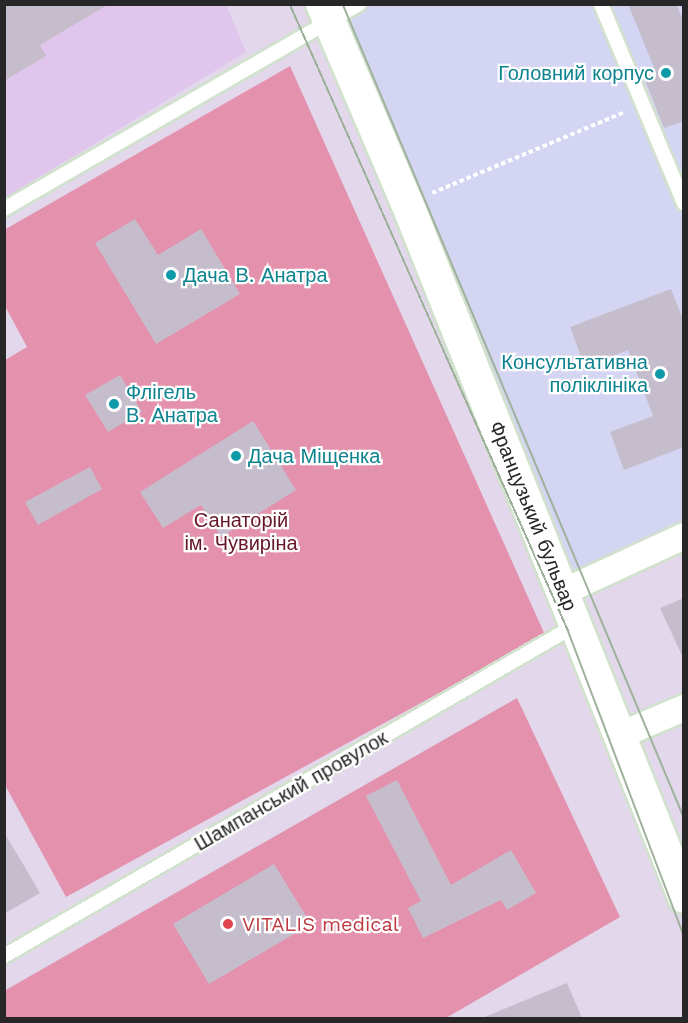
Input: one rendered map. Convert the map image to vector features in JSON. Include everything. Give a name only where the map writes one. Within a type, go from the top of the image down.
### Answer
[{"type":"street","name":"Французький бульвар","points":[[325,11],[407,203],[562,592],[623,734],[684,897]]},
{"type":"street","points":[[562,592],[684,536]]},
{"type":"street","points":[[623,734],[684,708]]},
{"type":"lane","points":[[4,209],[325,11],[359,4]]},
{"type":"lane","points":[[601,4],[684,202]]},
{"type":"lane","name":"Шампанський провулок","points":[[4,956],[576,625]]},
{"type":"path","points":[[407,203],[642,105]]},
{"type":"shaded area","points":[[5,5],[226,5],[246,52],[5,198]]},
{"type":"shaded area","points":[[344,5],[683,5],[683,529],[569,580]]},
{"type":"green space","name":"Санаторій ім. Чувиріна","points":[[290,66],[545,635],[66,897],[5,785],[5,360],[27,347],[5,306],[4,230]]},
{"type":"green space","points":[[517,698],[620,917],[446,1018],[5,1018],[4,991]]},
{"type":"building","points":[[4,4],[109,4],[40,45],[46,56],[4,81]]},
{"type":"building","name":"Головний корпус","points":[[628,4],[676,4],[684,22],[684,121],[664,128],[643,75],[655,70]]},
{"type":"building","name":"Дача В. Анатра","points":[[135,219],[158,255],[201,229],[240,294],[156,344],[95,243]]},
{"type":"building","name":"Консультативна поліклініка","points":[[671,289],[684,322],[684,447],[624,470],[610,432],[653,416],[628,350],[585,367],[570,327]]},
{"type":"building","name":"Флігель В. Анатра","points":[[120,375],[142,412],[108,432],[85,395]]},
{"type":"building","name":"Дача Міщенка","points":[[253,421],[296,490],[221,537],[201,505],[163,528],[140,492]]},
{"type":"building","points":[[90,467],[102,489],[38,525],[25,502]]},
{"type":"building","points":[[684,598],[684,660],[660,608]]},
{"type":"building","points":[[397,780],[451,885],[511,850],[536,893],[507,910],[501,900],[423,938],[408,908],[421,901],[366,796]]},
{"type":"building","points":[[4,832],[40,893],[4,914]]},
{"type":"building","points":[[274,864],[311,924],[209,984],[173,924]]},
{"type":"building","points":[[567,983],[582,1018],[482,1018]]},
{"type":"tram line","points":[[290,4],[568,630],[684,936]]},
{"type":"tram line","points":[[343,4],[684,817]]},
{"type":"place","name":"Головний корпус","points":[[666,73]]},
{"type":"place","name":"Дача В. Анатра","points":[[171,275]]},
{"type":"place","name":"Консультативна поліклініка","points":[[660,374]]},
{"type":"place","name":"Флігель В. Анатра","points":[[114,404]]},
{"type":"place","name":"Дача Міщенка","points":[[236,456]]},
{"type":"place","name":"VITALIS medical","points":[[228,924]]}]
